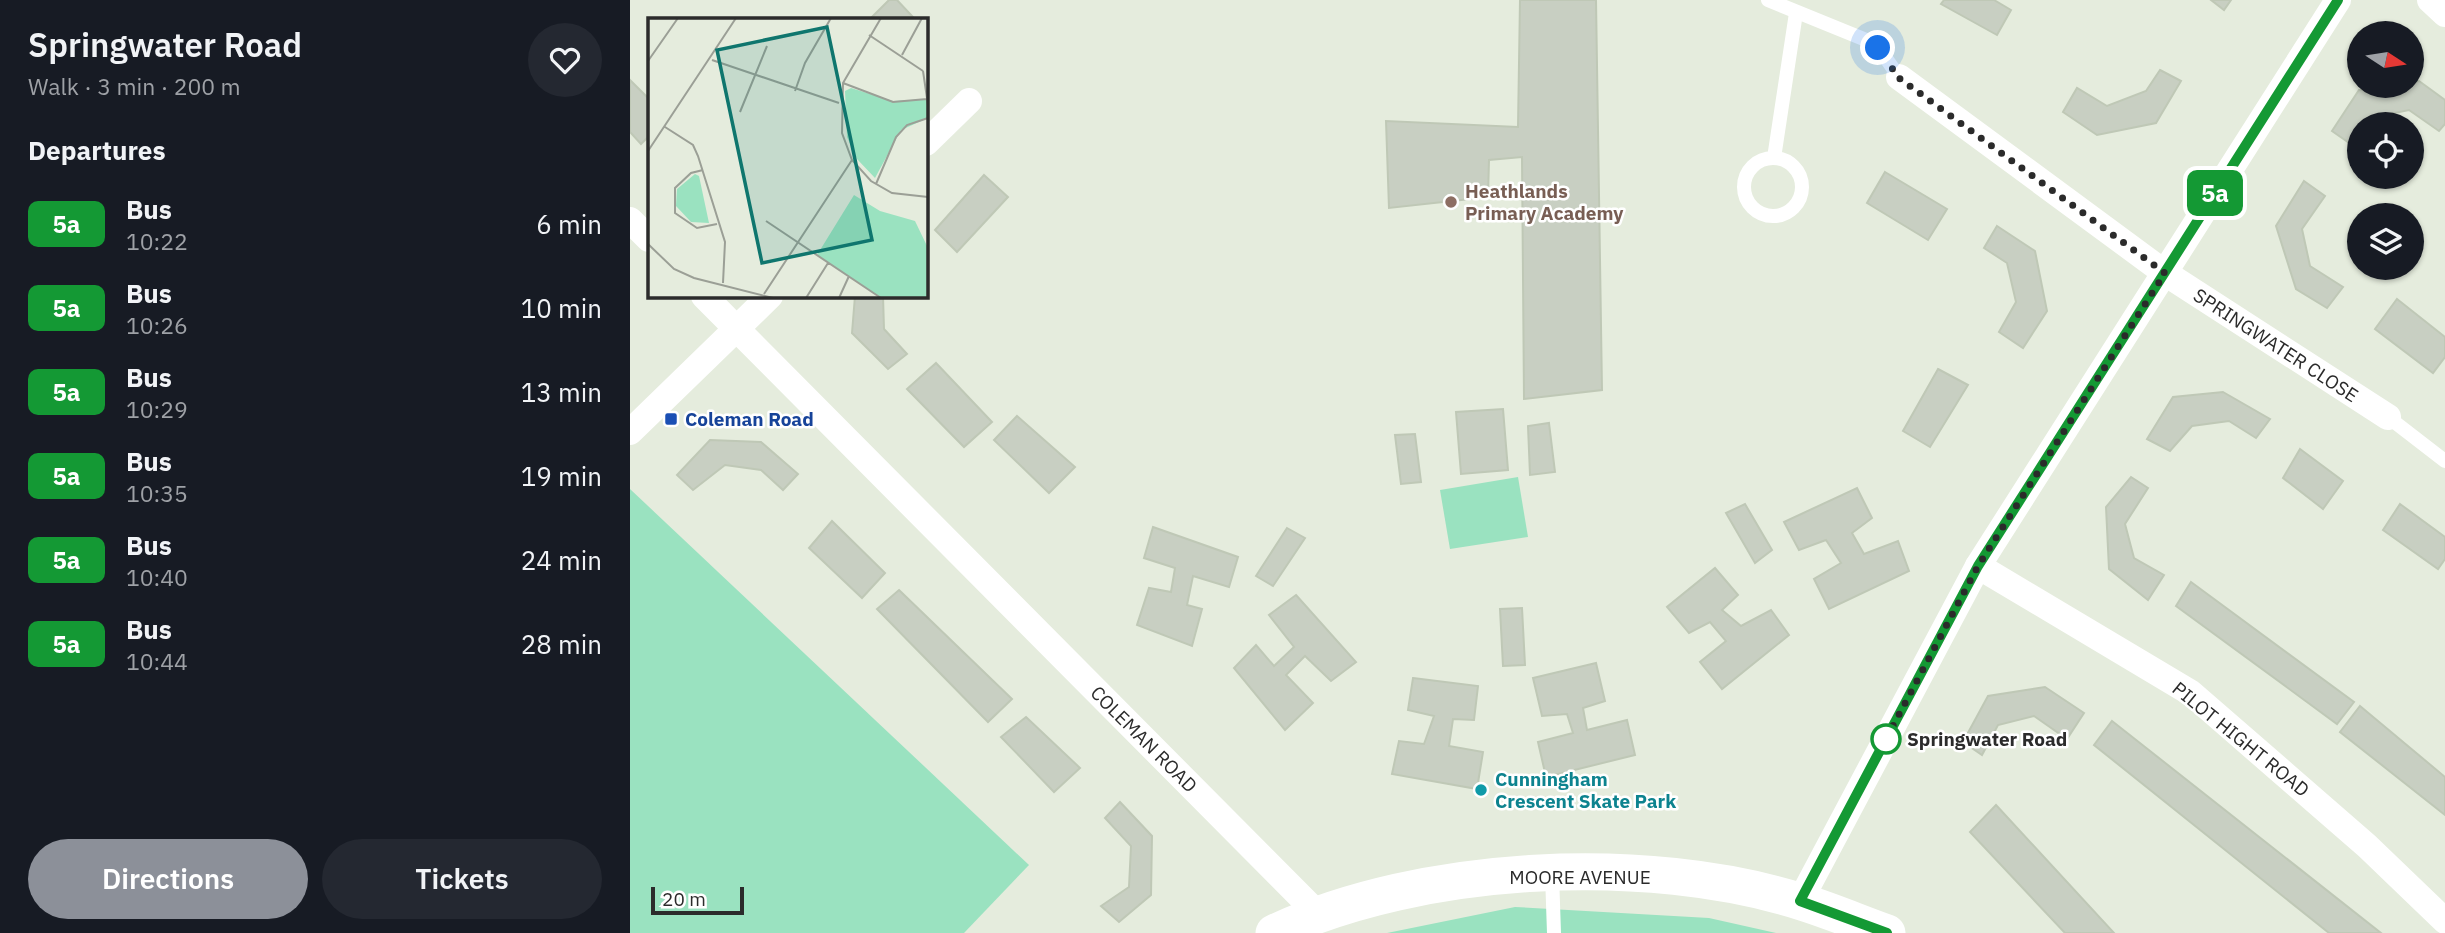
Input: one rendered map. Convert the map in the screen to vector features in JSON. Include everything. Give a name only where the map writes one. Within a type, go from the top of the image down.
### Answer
[{"type":"street","points":[[1800,901],[1978,566],[2338,0]]},
{"type":"street","points":[[2430,0],[2445,14]]},
{"type":"street","name":"SPRINGWATER CLOSE","points":[[1899,78],[2165,273],[2388,417]]},
{"type":"street","points":[[928,141],[969,101]]},
{"type":"street","points":[[630,219],[648,238]]},
{"type":"street","name":"COLEMAN ROAD","points":[[706,298],[1317,913]]},
{"type":"street","points":[[630,432],[767,298]]},
{"type":"street","name":"PILOT HIGHT ROAD","points":[[1978,566],[2191,693],[2367,846],[2445,921]]},
{"type":"street","name":"MOORE AVENUE","points":[[1274,933],[1317,913],[1388,892],[1479,878],[1552,872],[1640,874],[1719,884],[1800,901],[1887,933]]},
{"type":"lane","points":[[1768,0],[1876,44],[1899,78]]},
{"type":"lane","points":[[1774,158],[1796,13]]},
{"type":"lane","points":[[1774,158],[1795,169],[1801,178],[1801,190],[1798,201],[1791,210],[1769,216],[1757,212],[1748,203],[1744,185],[1748,173],[1756,163],[1774,158]]},
{"type":"lane","points":[[2388,417],[2445,461]]},
{"type":"lane","points":[[1552,872],[1554,933]]},
{"type":"green space","points":[[1518,477],[1528,537],[1450,549],[1440,490]]},
{"type":"green space","points":[[630,489],[1029,865],[964,933],[630,933]]},
{"type":"green space","points":[[1515,907],[1709,918],[1776,933],[1387,933]]},
{"type":"building","points":[[889,0],[897,0],[913,17],[892,18],[871,18]]},
{"type":"building","points":[[1520,0],[1596,0],[1602,390],[1524,399],[1522,157],[1489,160],[1488,197],[1389,208],[1386,121],[1518,127]]},
{"type":"building","points":[[1944,0],[1994,0],[2011,10],[1997,35],[1941,4]]},
{"type":"building","points":[[2211,0],[2231,0],[2224,10]]},
{"type":"building","points":[[2160,70],[2181,81],[2156,123],[2097,135],[2063,112],[2077,88],[2107,106],[2146,91]]},
{"type":"building","points":[[630,80],[648,98],[648,137],[641,144],[630,132]]},
{"type":"building","points":[[2424,85],[2445,100],[2445,124],[2439,131],[2424,120],[2424,112],[2409,110],[2347,112],[2347,141],[2332,131],[2354,98],[2424,98]]},
{"type":"building","points":[[1885,172],[1947,209],[1928,240],[1867,203]]},
{"type":"building","points":[[984,175],[1008,197],[957,252],[935,230]]},
{"type":"building","points":[[2304,181],[2325,196],[2302,229],[2310,266],[2343,287],[2327,308],[2296,289],[2276,226]]},
{"type":"building","points":[[1997,226],[2035,251],[2047,311],[2023,348],[1999,332],[2016,302],[2007,263],[1984,248]]},
{"type":"building","points":[[855,298],[883,298],[884,329],[907,354],[888,369],[852,333]]},
{"type":"building","points":[[2397,299],[2445,337],[2445,357],[2433,373],[2375,329]]},
{"type":"building","points":[[936,363],[992,422],[964,447],[907,389]]},
{"type":"building","points":[[1938,369],[1968,385],[1930,447],[1903,431]]},
{"type":"building","points":[[2223,392],[2270,419],[2256,438],[2229,421],[2192,426],[2170,451],[2147,439],[2173,397]]},
{"type":"building","points":[[1503,409],[1508,470],[1461,474],[1456,412]]},
{"type":"building","points":[[1017,416],[1075,467],[1049,493],[994,440]]},
{"type":"building","points":[[1549,423],[1555,472],[1530,475],[1528,426]]},
{"type":"building","points":[[1415,434],[1421,482],[1401,484],[1395,435]]},
{"type":"building","points":[[710,440],[761,442],[798,474],[783,490],[761,470],[725,465],[693,490],[677,475]]},
{"type":"building","points":[[2300,449],[2343,481],[2323,509],[2283,478]]},
{"type":"building","points":[[2131,477],[2148,488],[2125,524],[2134,558],[2164,575],[2148,600],[2109,569],[2106,507]]},
{"type":"building","points":[[1857,488],[1872,518],[1852,533],[1864,554],[1898,541],[1909,571],[1829,609],[1814,579],[1841,563],[1826,540],[1799,550],[1784,522]]},
{"type":"building","points":[[1745,504],[1772,550],[1755,563],[1726,513]]},
{"type":"building","points":[[2400,504],[2445,537],[2445,559],[2438,569],[2383,530]]},
{"type":"building","points":[[832,521],[885,573],[862,598],[809,548]]},
{"type":"building","points":[[1153,527],[1238,557],[1229,587],[1193,576],[1187,605],[1202,609],[1192,646],[1137,625],[1149,588],[1171,592],[1175,568],[1144,558]]},
{"type":"building","points":[[1287,528],[1305,538],[1273,586],[1256,576]]},
{"type":"building","points":[[1715,568],[1738,595],[1722,610],[1741,626],[1771,610],[1789,635],[1722,689],[1700,662],[1726,641],[1710,622],[1689,633],[1667,607]]},
{"type":"building","points":[[2191,582],[2354,702],[2337,724],[2176,606]]},
{"type":"building","points":[[899,590],[1012,699],[988,722],[877,609]]},
{"type":"building","points":[[1296,595],[1356,662],[1331,681],[1305,656],[1286,675],[1313,703],[1285,730],[1234,668],[1256,645],[1274,666],[1294,647],[1269,615]]},
{"type":"building","points":[[1522,608],[1525,665],[1503,666],[1500,609]]},
{"type":"building","points":[[1596,663],[1605,701],[1583,708],[1587,730],[1627,720],[1635,755],[1546,777],[1538,742],[1573,733],[1567,714],[1542,716],[1533,678]]},
{"type":"building","points":[[1413,678],[1478,686],[1474,720],[1453,719],[1449,746],[1483,752],[1477,789],[1392,774],[1399,741],[1424,744],[1434,716],[1408,710]]},
{"type":"building","points":[[2045,687],[2084,713],[2067,739],[2034,716],[1998,725],[1982,755],[1963,742],[1988,696]]},
{"type":"building","points":[[2360,706],[2445,777],[2445,815],[2340,732]]},
{"type":"building","points":[[1026,717],[1080,768],[1054,792],[1001,737]]},
{"type":"building","points":[[2112,721],[2381,933],[2329,933],[2094,745]]},
{"type":"building","points":[[1120,802],[1152,836],[1151,895],[1119,922],[1101,906],[1129,887],[1131,846],[1105,818]]},
{"type":"building","points":[[1996,805],[2114,933],[2065,933],[1970,832]]},
{"type":"bus line","name":"5a","points":[[1887,933],[1800,901],[1978,566],[2338,0]]},
{"type":"place","name":"Heathlands Primary Academy","points":[[1451,202]]},
{"type":"place","name":"Coleman Road","points":[[671,419]]},
{"type":"place","name":"Springwater Road","points":[[1886,739]]},
{"type":"place","name":"Cunningham Crescent Skate Park","points":[[1481,790]]},
{"type":"route","points":[[1878,48],[1899,78],[2165,273],[1978,566],[1886,739]]}]
